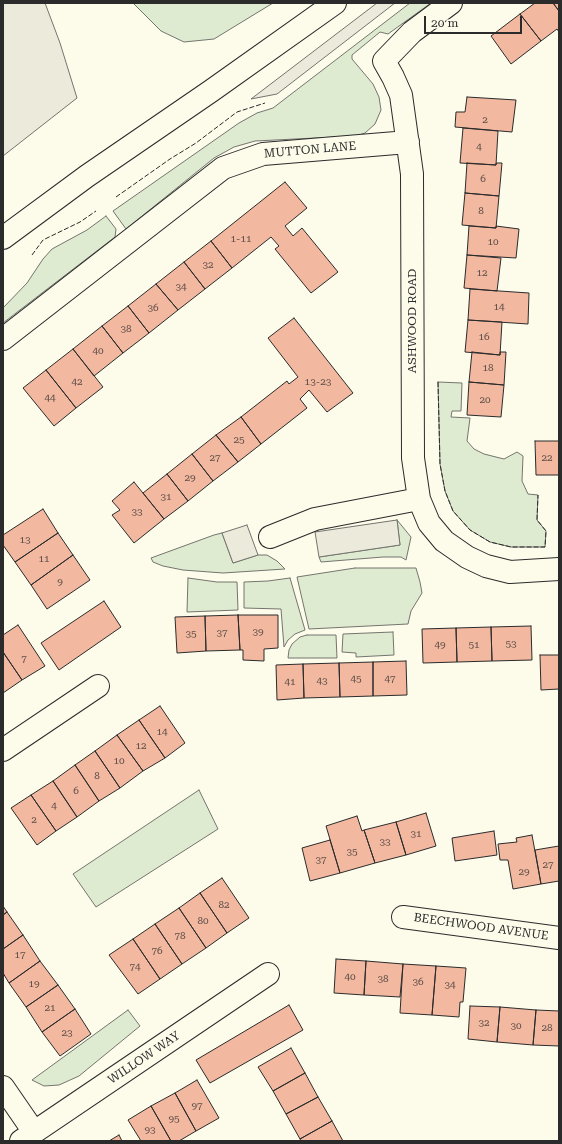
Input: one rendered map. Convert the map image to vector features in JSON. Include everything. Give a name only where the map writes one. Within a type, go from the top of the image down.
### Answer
[{"type":"street","points":[[3,238],[87,176],[211,91],[335,3]]},
{"type":"street","points":[[408,142],[401,95],[393,76],[384,61],[412,32],[451,3]]},
{"type":"street","name":"MUTTON LANE","points":[[3,339],[222,168],[263,154],[408,142]]},
{"type":"street","name":"ASHWOOD ROAD","points":[[408,142],[412,174],[413,458],[419,499],[429,523],[444,541],[467,557],[486,566],[510,572],[559,570]]},
{"type":"street","points":[[270,537],[315,519],[419,499]]},
{"type":"street","points":[[3,750],[98,686]]},
{"type":"street","name":"BEECHWOOD AVENUE","points":[[403,917],[559,938]]},
{"type":"street","name":"WILLOW WAY","points":[[27,1136],[268,974]]},
{"type":"street","points":[[3,1087],[27,1136]]},
{"type":"green space","points":[[133,3],[273,3],[214,39],[184,42],[161,31]]},
{"type":"green space","points":[[410,3],[431,3],[388,34],[380,32],[352,55],[352,59],[373,84],[379,97],[381,110],[375,124],[365,133],[356,136],[255,141],[234,147],[214,158],[126,229],[113,211],[239,123],[257,113],[273,108]]},
{"type":"green space","points":[[106,216],[116,229],[115,237],[3,323],[3,308],[27,283],[43,259],[52,249],[87,230]]},
{"type":"green space","points":[[438,382],[462,383],[461,411],[452,411],[451,417],[470,418],[467,441],[474,449],[484,454],[504,459],[517,452],[523,456],[522,481],[528,494],[538,495],[537,520],[546,531],[545,547],[511,547],[490,542],[470,530],[453,511],[445,491],[440,464]]},
{"type":"green space","points":[[397,520],[411,537],[406,560],[401,557],[383,557],[321,562],[319,557],[400,545]]},
{"type":"green space","points":[[222,533],[233,563],[258,555],[267,555],[277,561],[285,569],[223,573],[183,570],[163,566],[153,562],[151,558],[214,535]]},
{"type":"green space","points":[[355,568],[416,568],[422,593],[411,611],[408,624],[309,629],[297,577]]},
{"type":"green space","points":[[188,578],[217,582],[237,582],[238,610],[187,612]]},
{"type":"green space","points":[[290,578],[305,630],[295,634],[288,640],[284,647],[281,609],[244,608],[244,582]]},
{"type":"green space","points":[[393,632],[394,655],[356,657],[356,653],[342,652],[343,634]]},
{"type":"green space","points":[[307,635],[336,635],[337,658],[288,658],[289,650],[292,644],[300,637]]},
{"type":"green space","points":[[199,790],[218,829],[96,907],[73,874]]},
{"type":"green space","points":[[128,1010],[140,1026],[79,1076],[59,1085],[44,1086],[32,1080]]},
{"type":"shaded area","points":[[3,3],[45,3],[60,43],[77,98],[3,156]]},
{"type":"shaded area","points":[[377,3],[395,3],[277,94],[251,99]]},
{"type":"shaded area","points":[[397,520],[400,545],[319,557],[315,532]]},
{"type":"shaded area","points":[[247,525],[258,555],[233,563],[222,533]]},
{"type":"building","points":[[535,3],[553,3],[559,11],[559,32],[557,29],[541,41],[520,14]]},
{"type":"building","points":[[553,3],[559,3],[559,11]]},
{"type":"building","points":[[520,14],[541,41],[511,64],[491,36]]},
{"type":"building","points":[[467,97],[516,100],[512,132],[455,127],[456,112],[465,112]]},
{"type":"building","points":[[463,128],[498,131],[496,165],[460,163]]},
{"type":"building","points":[[467,163],[496,165],[496,163],[502,163],[499,196],[465,193]]},
{"type":"building","points":[[285,182],[307,208],[285,226],[293,236],[302,228],[338,272],[311,293],[275,249],[279,246],[271,237],[232,268],[211,241]]},
{"type":"building","points":[[465,193],[499,196],[496,228],[462,225]]},
{"type":"building","points":[[469,226],[496,228],[496,226],[519,229],[516,258],[467,255]]},
{"type":"building","points":[[211,241],[232,268],[205,289],[184,262]]},
{"type":"building","points":[[467,255],[501,258],[497,291],[464,288]]},
{"type":"building","points":[[184,262],[205,289],[178,310],[156,284]]},
{"type":"building","points":[[156,284],[178,310],[149,333],[128,306]]},
{"type":"building","points":[[470,289],[529,293],[528,324],[468,320]]},
{"type":"building","points":[[128,306],[149,333],[123,353],[102,326]]},
{"type":"building","points":[[294,318],[353,393],[327,412],[309,390],[300,399],[307,408],[261,444],[241,417],[287,381],[289,384],[298,377],[268,338]]},
{"type":"building","points":[[468,320],[502,322],[500,355],[465,352]]},
{"type":"building","points":[[102,326],[123,353],[94,376],[73,349]]},
{"type":"building","points":[[73,349],[103,387],[76,408],[46,370]]},
{"type":"building","points":[[472,352],[500,355],[500,352],[506,352],[504,385],[469,382]]},
{"type":"building","points":[[46,370],[76,408],[54,426],[23,388]]},
{"type":"building","points":[[469,382],[504,385],[501,417],[467,415]]},
{"type":"building","points":[[241,417],[261,444],[238,462],[216,435]]},
{"type":"building","points":[[216,435],[238,462],[213,481],[192,454]]},
{"type":"building","points":[[535,441],[559,441],[559,475],[536,475]]},
{"type":"building","points":[[192,454],[213,481],[188,501],[167,474]]},
{"type":"building","points":[[167,474],[188,501],[164,519],[143,493]]},
{"type":"building","points":[[134,482],[164,519],[134,543],[112,515],[120,510],[112,501]]},
{"type":"building","points":[[43,509],[58,533],[15,562],[3,545],[3,535]]},
{"type":"building","points":[[58,533],[73,555],[31,585],[15,562]]},
{"type":"building","points":[[73,555],[90,580],[47,609],[31,585]]},
{"type":"building","points":[[104,601],[121,627],[59,670],[41,643]]},
{"type":"building","points":[[238,615],[278,615],[278,648],[264,649],[264,661],[243,660],[243,650],[240,650]]},
{"type":"building","points":[[238,615],[240,650],[206,651],[205,616]]},
{"type":"building","points":[[205,616],[206,651],[177,653],[175,617]]},
{"type":"building","points":[[18,625],[45,666],[22,680],[3,652],[3,635]]},
{"type":"building","points":[[531,626],[532,660],[492,661],[491,627]]},
{"type":"building","points":[[491,627],[492,661],[457,662],[456,628]]},
{"type":"building","points":[[456,628],[457,662],[423,663],[422,629]]},
{"type":"building","points":[[3,652],[22,680],[3,693]]},
{"type":"building","points":[[540,655],[559,655],[559,689],[541,690]]},
{"type":"building","points":[[406,661],[407,695],[373,696],[373,662]]},
{"type":"building","points":[[373,662],[373,696],[340,697],[339,663]]},
{"type":"building","points":[[339,663],[340,697],[304,698],[303,664]]},
{"type":"building","points":[[303,664],[304,698],[277,700],[276,665]]},
{"type":"building","points":[[160,706],[185,743],[165,758],[139,720]]},
{"type":"building","points":[[139,720],[165,758],[143,771],[117,735]]},
{"type":"building","points":[[117,735],[143,771],[120,788],[95,751]]},
{"type":"building","points":[[95,751],[120,788],[99,801],[75,765]]},
{"type":"building","points":[[75,765],[99,801],[77,817],[53,781]]},
{"type":"building","points":[[53,781],[77,817],[56,831],[31,795]]},
{"type":"building","points":[[31,795],[56,831],[37,845],[11,808]]},
{"type":"building","points":[[426,813],[436,846],[406,855],[396,822]]},
{"type":"building","points":[[357,816],[362,831],[364,830],[375,863],[340,873],[326,826]]},
{"type":"building","points":[[396,822],[406,855],[375,863],[364,830]]},
{"type":"building","points":[[494,831],[497,855],[455,861],[452,838]]},
{"type":"building","points":[[532,835],[541,884],[513,889],[508,860],[500,860],[498,844],[517,842],[516,838]]},
{"type":"building","points":[[330,840],[340,873],[310,881],[302,848]]},
{"type":"building","points":[[559,846],[559,881],[541,884],[535,850]]},
{"type":"building","points":[[222,878],[249,918],[227,933],[200,893]]},
{"type":"building","points":[[200,893],[227,933],[206,948],[179,908]]},
{"type":"building","points":[[3,906],[7,912],[3,915]]},
{"type":"building","points":[[179,908],[206,948],[182,964],[155,924]]},
{"type":"building","points":[[7,912],[23,935],[3,949],[3,915]]},
{"type":"building","points":[[155,924],[182,964],[160,979],[133,939]]},
{"type":"building","points":[[23,935],[40,961],[9,983],[3,973],[3,949]]},
{"type":"building","points":[[133,939],[160,979],[138,994],[109,955]]},
{"type":"building","points":[[336,959],[366,961],[364,995],[334,993]]},
{"type":"building","points":[[40,961],[58,985],[26,1007],[9,983]]},
{"type":"building","points":[[366,961],[403,964],[400,997],[364,995]]},
{"type":"building","points":[[403,964],[436,966],[432,1015],[400,1013]]},
{"type":"building","points":[[436,966],[466,968],[463,1002],[460,1002],[459,1017],[432,1015]]},
{"type":"building","points":[[58,985],[75,1009],[42,1032],[26,1007]]},
{"type":"building","points":[[289,1005],[303,1030],[210,1083],[196,1060]]},
{"type":"building","points":[[470,1006],[500,1007],[497,1042],[468,1039]]},
{"type":"building","points":[[500,1007],[536,1010],[533,1045],[497,1042]]},
{"type":"building","points":[[75,1009],[91,1034],[60,1056],[42,1032]]},
{"type":"building","points":[[536,1010],[559,1011],[559,1046],[533,1045]]},
{"type":"building","points":[[291,1048],[305,1073],[273,1091],[258,1067]]},
{"type":"building","points":[[305,1073],[318,1097],[286,1114],[273,1091]]},
{"type":"building","points":[[197,1080],[219,1118],[196,1131],[175,1093]]},
{"type":"building","points":[[175,1093],[196,1131],[179,1141],[171,1141],[151,1106]]},
{"type":"building","points":[[318,1097],[332,1121],[300,1139],[286,1114]]},
{"type":"building","points":[[151,1106],[171,1141],[141,1141],[128,1120]]},
{"type":"building","points":[[332,1121],[343,1141],[301,1141],[300,1139]]},
{"type":"building","points":[[119,1135],[122,1141],[109,1141]]},
{"type":"fence","points":[[116,197],[170,159],[196,143],[237,112],[265,103]]},
{"type":"fence","points":[[32,255],[43,240],[80,222],[96,211]]},
{"type":"fence","points":[[438,382],[440,464],[445,491],[453,511],[470,530],[490,542],[511,547],[545,547],[546,531],[537,520],[538,495]]}]
